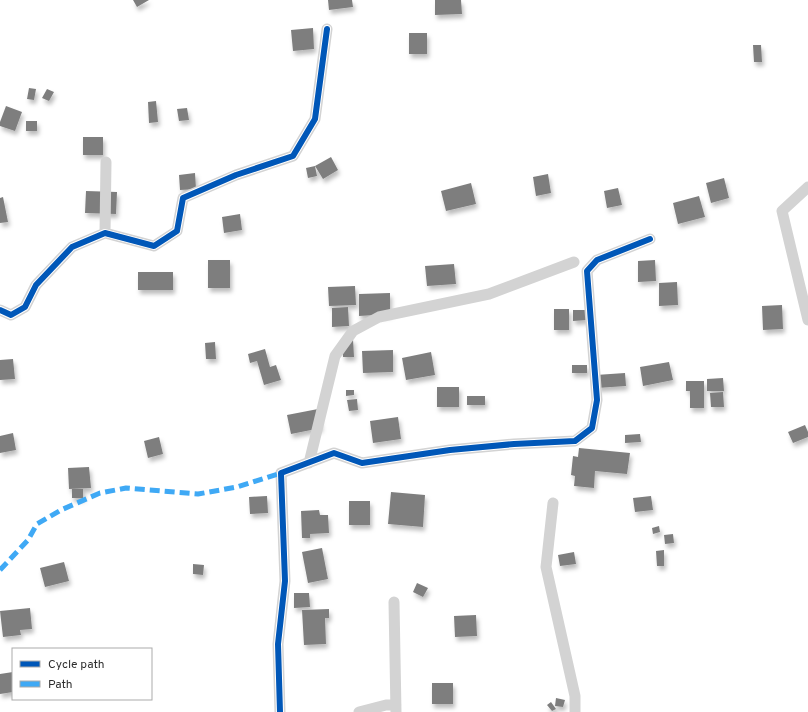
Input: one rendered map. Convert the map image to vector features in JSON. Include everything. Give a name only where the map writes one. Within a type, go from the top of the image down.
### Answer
[{"type":"street","points":[[0,310],[10,315],[25,307],[36,285],[72,247],[105,233],[154,246],[177,230],[183,198],[236,175],[293,156],[315,119],[327,30]]},
{"type":"street","points":[[105,233],[106,162]]},
{"type":"street","points":[[808,187],[782,211],[808,320]]},
{"type":"street","points":[[280,712],[278,644],[285,581],[280,473],[334,453],[362,464],[450,450],[575,441],[592,428],[596,400],[587,271],[597,260],[650,239]]},
{"type":"street","points":[[309,462],[335,356],[353,331],[379,317],[489,294],[574,262]]},
{"type":"street","points":[[553,503],[546,567],[575,696],[576,712]]},
{"type":"street","points":[[359,712],[386,705],[396,708],[394,602]]},
{"type":"building","points":[[133,0],[149,0],[137,7]]},
{"type":"building","points":[[328,0],[352,0],[353,7],[329,10]]},
{"type":"building","points":[[435,0],[461,0],[462,14],[435,15]]},
{"type":"building","points":[[313,28],[314,49],[293,51],[291,30]]},
{"type":"building","points":[[409,33],[427,33],[427,54],[409,54]]},
{"type":"building","points":[[753,45],[761,45],[762,62],[754,62]]},
{"type":"building","points":[[29,88],[36,89],[34,100],[27,99]]},
{"type":"building","points":[[47,89],[54,92],[49,101],[42,98]]},
{"type":"building","points":[[156,101],[158,122],[149,123],[148,102]]},
{"type":"building","points":[[6,106],[22,112],[15,131],[0,126]]},
{"type":"building","points":[[187,108],[189,120],[179,121],[177,109]]},
{"type":"building","points":[[26,121],[37,121],[37,131],[26,131]]},
{"type":"building","points":[[83,137],[103,137],[103,155],[83,155]]},
{"type":"building","points":[[331,157],[338,170],[323,179],[315,166]]},
{"type":"building","points":[[315,166],[317,176],[308,178],[306,168]]},
{"type":"building","points":[[195,173],[196,189],[180,190],[179,175]]},
{"type":"building","points":[[548,174],[551,193],[536,196],[533,177]]},
{"type":"building","points":[[724,178],[729,198],[711,203],[706,183]]},
{"type":"building","points":[[471,183],[476,204],[446,211],[441,191]]},
{"type":"building","points":[[618,188],[622,205],[607,208],[604,191]]},
{"type":"building","points":[[86,191],[117,192],[116,214],[85,213]]},
{"type":"building","points":[[699,196],[705,217],[678,224],[673,203]]},
{"type":"building","points":[[3,197],[8,222],[0,223],[0,198]]},
{"type":"building","points":[[240,214],[242,230],[224,233],[222,217]]},
{"type":"building","points":[[208,260],[230,260],[230,288],[208,288]]},
{"type":"building","points":[[655,260],[656,281],[638,282],[638,261]]},
{"type":"building","points":[[454,264],[456,284],[427,286],[425,266]]},
{"type":"building","points":[[138,272],[173,272],[173,290],[138,290]]},
{"type":"building","points":[[677,282],[678,305],[659,306],[659,283]]},
{"type":"building","points":[[355,286],[356,305],[329,306],[328,287]]},
{"type":"building","points":[[390,293],[390,314],[359,316],[359,294]]},
{"type":"building","points":[[782,305],[783,329],[763,330],[762,306]]},
{"type":"building","points":[[348,307],[349,326],[332,327],[332,308]]},
{"type":"building","points":[[554,309],[569,309],[569,330],[554,330]]},
{"type":"building","points":[[573,310],[586,310],[587,320],[573,321]]},
{"type":"building","points":[[342,339],[353,339],[354,357],[343,357]]},
{"type":"building","points":[[215,342],[216,359],[206,359],[205,343]]},
{"type":"building","points":[[265,349],[270,367],[276,365],[281,380],[264,385],[257,361],[250,363],[248,354]]},
{"type":"building","points":[[393,350],[393,372],[363,373],[362,351]]},
{"type":"building","points":[[431,352],[435,375],[406,380],[402,358]]},
{"type":"building","points":[[13,359],[15,379],[0,380],[0,360]]},
{"type":"building","points":[[669,362],[673,380],[643,386],[640,367]]},
{"type":"building","points":[[572,365],[587,365],[587,373],[572,373]]},
{"type":"building","points":[[625,373],[626,386],[597,388],[596,375]]},
{"type":"building","points":[[723,378],[724,391],[707,391],[707,379]]},
{"type":"building","points":[[686,381],[704,381],[704,408],[690,408],[690,391],[686,391]]},
{"type":"building","points":[[437,387],[459,387],[459,407],[437,407]]},
{"type":"building","points":[[346,390],[354,390],[354,395],[346,396]]},
{"type":"building","points":[[723,392],[724,407],[711,407],[710,393]]},
{"type":"building","points":[[467,396],[485,396],[485,405],[467,405]]},
{"type":"building","points":[[357,399],[358,410],[349,411],[347,400]]},
{"type":"building","points":[[318,409],[321,428],[291,434],[287,415]]},
{"type":"building","points":[[398,417],[401,439],[373,443],[370,421]]},
{"type":"building","points":[[805,425],[808,432],[808,437],[793,443],[788,432]]},
{"type":"building","points":[[13,433],[16,450],[0,453],[0,436]]},
{"type":"building","points":[[640,434],[641,442],[625,443],[625,435]]},
{"type":"building","points":[[159,437],[163,454],[148,458],[144,441]]},
{"type":"building","points":[[579,448],[630,453],[627,474],[595,471],[594,488],[574,486],[575,476],[571,475],[573,456],[578,457]]},
{"type":"building","points":[[89,467],[91,488],[69,489],[68,468]]},
{"type":"building","points":[[72,489],[83,489],[83,498],[72,498]]},
{"type":"building","points":[[391,492],[425,495],[423,527],[388,524]]},
{"type":"building","points":[[267,496],[268,513],[250,514],[249,497]]},
{"type":"building","points":[[651,496],[653,510],[635,512],[633,498]]},
{"type":"building","points":[[349,501],[370,501],[370,525],[349,525]]},
{"type":"building","points":[[319,510],[320,515],[328,515],[329,533],[310,534],[310,538],[302,538],[301,511]]},
{"type":"building","points":[[659,526],[660,532],[653,534],[652,528]]},
{"type":"building","points":[[673,534],[674,543],[665,544],[664,535]]},
{"type":"building","points":[[322,548],[328,579],[308,583],[302,552]]},
{"type":"building","points":[[664,550],[664,566],[657,566],[656,551]]},
{"type":"building","points":[[574,552],[576,564],[560,566],[558,555]]},
{"type":"building","points":[[64,562],[69,581],[45,587],[40,568]]},
{"type":"building","points":[[193,564],[204,565],[203,575],[193,574]]},
{"type":"building","points":[[417,583],[428,588],[423,597],[413,592]]},
{"type":"building","points":[[294,593],[309,593],[310,607],[294,608]]},
{"type":"building","points":[[30,608],[32,629],[20,630],[21,635],[3,637],[0,611]]},
{"type":"building","points":[[329,609],[329,618],[325,618],[326,644],[304,645],[302,610]]},
{"type":"building","points":[[476,615],[477,636],[455,637],[454,616]]},
{"type":"building","points":[[12,672],[12,692],[0,694],[0,674]]},
{"type":"building","points":[[432,683],[453,683],[453,704],[432,704]]},
{"type":"building","points":[[556,698],[565,700],[563,707],[555,706]]},
{"type":"building","points":[[551,702],[556,709],[552,711],[547,705]]},
{"type":"marked path","points":[[0,570],[28,540],[37,524],[61,510],[100,493],[126,488],[198,494],[237,487],[281,473]]},
{"type":"cycle path","points":[[0,310],[11,315],[25,307],[36,285],[72,247],[105,233],[154,246],[177,231],[183,198],[236,175],[293,156],[315,119],[327,29]]},
{"type":"cycle path","points":[[280,712],[278,644],[285,581],[281,473],[334,453],[362,463],[450,450],[514,444],[575,441],[592,428],[597,400],[587,271],[597,260],[650,239]]}]
